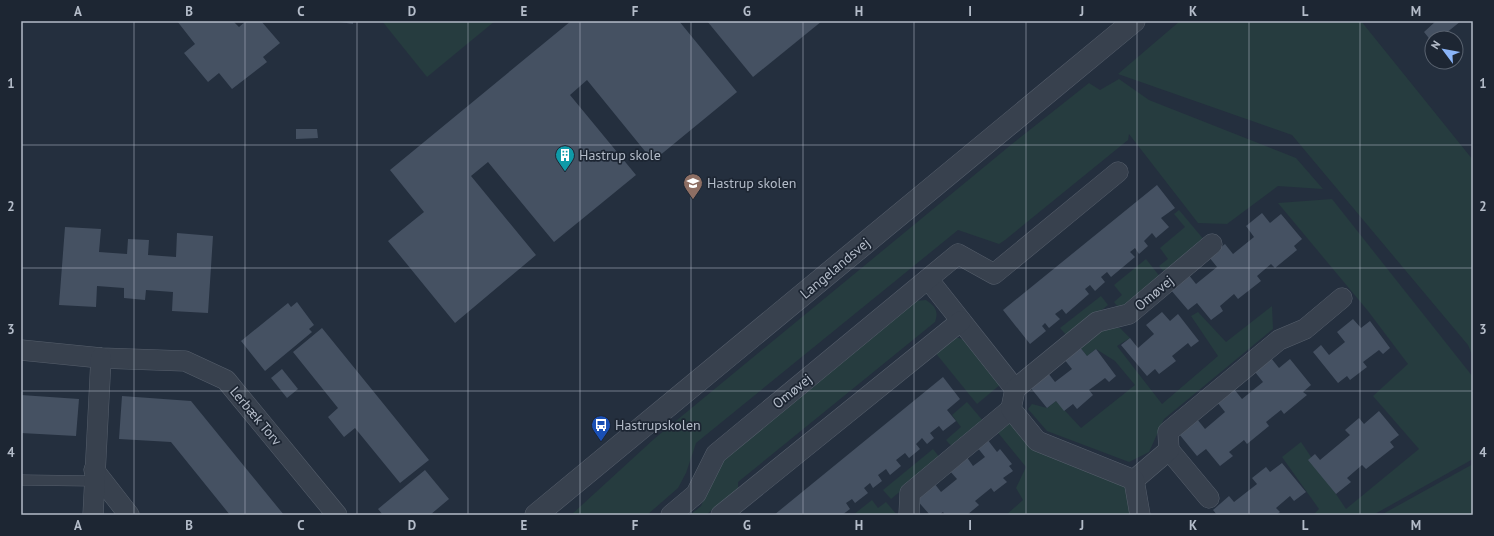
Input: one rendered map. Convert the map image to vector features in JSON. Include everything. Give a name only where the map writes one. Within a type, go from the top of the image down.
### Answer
[{"type":"street","name":"Langelandsvej","points":[[536,515],[1134,21]]},
{"type":"street","name":"Omøvej","points":[[671,515],[696,494],[716,454],[958,254],[994,274],[1118,172]]},
{"type":"street","name":"Omøvej","points":[[1015,389],[1097,322],[1129,314],[1212,244]]},
{"type":"street","points":[[909,515],[910,493],[1011,409],[1015,389],[928,279]]},
{"type":"street","points":[[1209,498],[1169,450],[1168,432],[1279,340],[1305,329],[1342,298]]},
{"type":"street","points":[[721,515],[961,321]]},
{"type":"street","name":"Lerbæk Torv","points":[[21,350],[101,358],[185,361],[226,380],[337,515]]},
{"type":"street","points":[[93,515],[101,358]]},
{"type":"street","points":[[1011,409],[1037,441],[1134,480]]},
{"type":"street","points":[[1134,480],[1169,450]]},
{"type":"street","points":[[94,475],[129,515]]},
{"type":"street","points":[[1134,480],[1140,515]]},
{"type":"lane","points":[[21,480],[94,475]]},
{"type":"green space","points":[[382,21],[495,21],[427,77]]},
{"type":"green space","points":[[1180,21],[1361,21],[1473,160],[1473,357],[1468,345],[1292,135],[1118,74]]},
{"type":"green space","points":[[1119,79],[1149,100],[1296,158],[1323,189],[1278,186],[1227,224],[1198,223],[1129,134],[1128,140],[999,244],[958,230],[696,443],[686,473],[678,488],[647,515],[571,515],[654,439],[1012,144],[1089,83],[1100,90]]},
{"type":"green space","points":[[1332,199],[1473,377],[1473,459],[1373,515],[1313,515],[1319,509],[1282,457],[1301,442],[1346,509],[1419,449],[1373,396],[1408,364],[1368,311],[1278,203]]},
{"type":"green space","points":[[1179,210],[1205,241],[1166,274],[1159,266],[1168,259],[1160,248],[1185,227],[1174,214]]},
{"type":"green space","points":[[1146,259],[1161,278],[1124,308],[1118,307],[1114,302],[1122,295],[1114,285]]},
{"type":"green space","points":[[1101,296],[1108,305],[1068,337],[1060,328]]},
{"type":"green space","points":[[926,300],[932,304],[935,309],[937,315],[935,322],[738,482],[738,489],[706,515],[690,515],[701,506],[720,463],[916,301]]},
{"type":"green space","points":[[1272,306],[1273,329],[1164,419],[1149,452],[1129,462],[1047,431],[1028,409],[1032,404],[1047,408],[1056,401],[1081,428],[1135,385],[1115,361],[1096,349],[1087,356],[1079,346],[1101,328],[1120,328],[1130,338],[1117,346],[1162,404],[1218,356],[1191,316],[1198,312],[1226,342]]},
{"type":"green space","points":[[950,338],[959,338],[966,341],[1001,384],[977,404],[934,351]]},
{"type":"green space","points":[[967,402],[984,422],[953,448],[946,440],[961,427],[952,415]]},
{"type":"green space","points":[[1014,411],[1044,450],[1128,486],[1130,515],[1006,515],[1023,500],[1016,488],[1026,467],[995,429]]},
{"type":"green space","points":[[933,449],[940,458],[891,499],[883,490]]},
{"type":"green space","points":[[1473,464],[1473,515],[1381,515]]},
{"type":"green space","points":[[872,500],[878,508],[886,502],[897,515],[853,515]]},
{"type":"building","points":[[177,21],[233,21],[239,27],[246,21],[261,21],[280,43],[263,57],[267,62],[232,89],[219,73],[208,82],[184,53],[195,44]]},
{"type":"building","points":[[334,21],[353,21],[353,24]]},
{"type":"building","name":"Hastrup skole","points":[[571,21],[679,21],[737,92],[653,161],[587,80],[570,95],[636,175],[554,242],[488,162],[471,176],[536,255],[455,323],[388,241],[424,212],[390,170]]},
{"type":"building","points":[[707,21],[822,21],[753,77]]},
{"type":"building","points":[[1436,21],[1461,21],[1450,30],[1426,30]]},
{"type":"building","points":[[296,129],[317,129],[318,138],[296,139]]},
{"type":"building","points":[[1157,185],[1175,208],[1161,218],[1169,227],[1156,238],[1152,233],[1144,241],[1148,246],[1139,254],[1135,248],[1130,252],[1135,257],[1111,277],[1107,272],[1101,277],[1105,282],[1095,291],[1090,285],[1085,289],[1089,294],[1066,314],[1062,309],[1055,314],[1060,319],[1049,328],[1045,323],[1042,326],[1046,331],[1030,344],[1003,310]]},
{"type":"building","points":[[1262,213],[1270,223],[1281,214],[1302,239],[1294,246],[1297,250],[1275,268],[1271,264],[1257,276],[1261,281],[1238,299],[1234,294],[1220,306],[1223,311],[1211,320],[1197,303],[1188,310],[1170,289],[1188,274],[1196,284],[1217,267],[1209,257],[1225,244],[1233,254],[1254,237],[1246,226]]},
{"type":"building","points":[[65,227],[101,229],[99,252],[127,254],[128,239],[149,240],[148,255],[176,257],[177,233],[213,236],[208,313],[172,311],[173,292],[146,290],[145,300],[124,298],[124,288],[97,286],[96,307],[59,305]]},
{"type":"building","points":[[297,302],[314,325],[309,329],[312,332],[265,371],[241,341],[288,303],[291,307]]},
{"type":"building","points":[[1162,312],[1170,321],[1178,314],[1199,341],[1191,347],[1188,343],[1172,356],[1176,361],[1159,374],[1155,369],[1147,376],[1121,345],[1130,338],[1138,348],[1154,334],[1146,325]]},
{"type":"building","points":[[1353,319],[1361,328],[1370,321],[1390,348],[1383,354],[1379,350],[1363,362],[1367,367],[1350,380],[1347,376],[1338,383],[1313,352],[1321,345],[1329,355],[1345,342],[1337,332]]},
{"type":"building","points":[[322,328],[429,460],[400,483],[355,428],[344,437],[328,417],[338,408],[293,352]]},
{"type":"building","points":[[1079,346],[1087,356],[1096,349],[1116,376],[1109,382],[1105,378],[1089,390],[1093,395],[1077,409],[1073,404],[1064,411],[1056,401],[1047,408],[1030,387],[1048,373],[1055,382],[1072,369],[1064,359]]},
{"type":"building","points":[[1271,358],[1279,368],[1290,359],[1311,385],[1303,392],[1307,395],[1284,414],[1281,410],[1266,422],[1269,426],[1247,444],[1244,440],[1229,452],[1233,456],[1220,466],[1206,449],[1197,456],[1179,434],[1197,419],[1205,429],[1225,412],[1217,402],[1234,389],[1242,399],[1263,382],[1255,372]]},
{"type":"building","points":[[282,369],[298,389],[287,398],[271,378]]},
{"type":"building","points":[[943,377],[960,399],[947,410],[956,421],[943,431],[939,426],[930,433],[934,438],[927,444],[922,438],[916,444],[920,449],[909,458],[905,453],[896,460],[901,466],[890,475],[886,469],[878,475],[882,481],[873,488],[870,483],[864,488],[868,493],[855,503],[852,499],[846,503],[850,509],[842,515],[774,515]]},
{"type":"building","points":[[21,395],[79,399],[76,436],[21,433]]},
{"type":"building","points":[[122,396],[191,401],[284,515],[230,515],[171,442],[119,439]]},
{"type":"building","points":[[1379,411],[1399,435],[1390,442],[1394,447],[1366,469],[1362,465],[1347,478],[1351,482],[1336,494],[1308,460],[1315,454],[1320,460],[1350,435],[1345,430],[1359,418],[1364,424]]},
{"type":"building","points":[[987,439],[997,452],[1000,449],[1012,464],[1009,466],[1013,471],[1003,478],[1007,482],[994,492],[991,488],[975,501],[979,505],[967,515],[945,515],[943,512],[939,515],[930,515],[915,498],[934,483],[941,492],[957,479],[949,470],[966,456],[973,466],[985,457],[977,447]]},
{"type":"building","points":[[1282,463],[1306,492],[1294,501],[1290,496],[1276,508],[1280,512],[1276,515],[1217,515],[1213,510],[1229,496],[1234,502],[1257,484],[1252,478],[1266,467],[1270,472]]},
{"type":"building","points":[[425,470],[449,499],[430,515],[383,515],[378,509]]},
{"type":"place","name":"Hastrup skole","points":[[565,172]]},
{"type":"place","name":"Hastrup skolen","points":[[693,200]]},
{"type":"place","name":"Hastrupskolen","points":[[601,442]]}]
